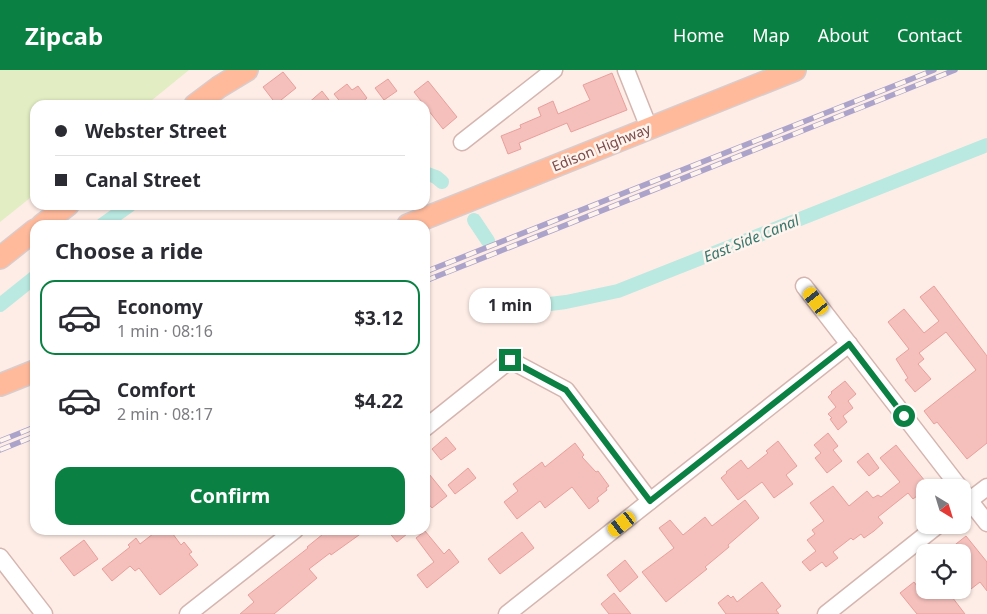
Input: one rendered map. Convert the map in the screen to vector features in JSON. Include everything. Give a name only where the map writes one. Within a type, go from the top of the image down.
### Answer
[{"type":"main road","points":[[219,87],[234,70]]},
{"type":"main road","points":[[202,100],[247,70]]},
{"type":"main road","name":"Edison Highway","points":[[420,220],[794,70]]},
{"type":"main road","points":[[48,220],[62,210]]},
{"type":"main road","points":[[0,258],[30,234]]},
{"type":"main road","points":[[0,385],[30,373]]},
{"type":"street","points":[[462,142],[554,70]]},
{"type":"street","points":[[626,70],[649,128]]},
{"type":"street","points":[[804,286],[951,479]]},
{"type":"street","points":[[507,614],[849,344]]},
{"type":"street","points":[[430,424],[510,360],[566,390],[650,501]]},
{"type":"street","points":[[971,493],[987,487]]},
{"type":"street","points":[[971,504],[987,523]]},
{"type":"street","points":[[826,614],[927,534]]},
{"type":"street","points":[[188,614],[289,535]]},
{"type":"street","points":[[0,557],[44,614]]},
{"type":"green space","points":[[0,70],[189,70],[152,100],[30,100],[30,198],[0,222]]},
{"type":"building","points":[[283,72],[296,88],[281,100],[273,100],[263,87]]},
{"type":"building","points":[[612,73],[627,110],[571,132],[567,123],[519,143],[521,149],[508,154],[501,136],[521,128],[520,125],[541,116],[538,108],[553,101],[558,114],[590,100],[583,85]]},
{"type":"building","points":[[388,79],[397,91],[384,100],[375,88]]},
{"type":"building","points":[[428,81],[457,117],[443,129],[430,112],[430,100],[420,100],[414,92]]},
{"type":"building","points":[[347,84],[352,90],[358,86],[367,98],[365,100],[339,100],[334,94]]},
{"type":"building","points":[[322,91],[329,100],[312,100]]},
{"type":"building","points":[[934,286],[987,356],[987,443],[967,459],[937,422],[934,424],[924,411],[976,370],[946,332],[919,353],[924,359],[918,364],[931,379],[915,392],[905,380],[908,378],[896,359],[909,349],[888,322],[904,309],[924,333],[939,321],[920,297]]},
{"type":"building","points":[[845,381],[856,394],[848,401],[853,408],[843,416],[847,422],[838,430],[828,414],[836,407],[828,397],[831,392]]},
{"type":"building","points":[[828,433],[838,446],[833,450],[842,461],[827,473],[815,458],[821,453],[814,445]]},
{"type":"building","points":[[446,437],[456,449],[441,460],[432,449]]},
{"type":"building","points":[[778,441],[797,466],[786,475],[793,484],[774,498],[762,482],[738,500],[721,478],[741,460],[748,469],[768,453],[766,451]]},
{"type":"building","points":[[575,443],[584,455],[582,457],[596,472],[598,471],[609,486],[597,498],[599,501],[589,509],[572,487],[545,508],[540,501],[517,519],[504,502],[518,491],[513,484],[542,462],[545,467]]},
{"type":"building","points":[[896,445],[923,479],[916,479],[916,497],[913,499],[908,493],[878,517],[883,523],[874,531],[864,538],[861,534],[853,540],[851,538],[833,552],[838,558],[826,567],[822,562],[810,571],[802,562],[816,551],[807,540],[815,534],[812,530],[824,521],[810,503],[833,486],[849,506],[867,491],[873,498],[878,495],[881,497],[900,482],[880,458]]},
{"type":"building","points":[[868,453],[879,468],[869,476],[857,462]]},
{"type":"building","points":[[468,468],[476,478],[455,494],[448,485]]},
{"type":"building","points":[[430,475],[447,496],[432,508],[430,506]]},
{"type":"building","points":[[745,500],[759,518],[705,567],[707,569],[666,602],[642,572],[674,548],[659,528],[670,520],[683,535],[705,517],[712,526]]},
{"type":"building","points":[[522,532],[534,548],[500,574],[488,559]]},
{"type":"building","points":[[152,535],[174,535],[181,545],[184,542],[192,552],[189,554],[198,565],[160,595],[139,568],[135,571],[130,566],[112,581],[102,569],[130,547],[128,545],[136,538],[140,544]]},
{"type":"building","points":[[322,535],[359,535],[309,569],[317,578],[274,614],[240,614],[254,602],[248,595]]},
{"type":"building","points":[[391,535],[406,535],[397,542]]},
{"type":"building","points":[[420,535],[428,535],[444,554],[449,549],[459,562],[427,588],[417,575],[434,562],[416,538]]},
{"type":"building","points":[[966,536],[987,562],[987,591],[980,582],[971,589],[971,544],[956,544]]},
{"type":"building","points":[[84,540],[98,559],[74,576],[60,558]]},
{"type":"building","points":[[625,560],[638,577],[620,592],[607,575]]},
{"type":"building","points":[[762,582],[781,606],[776,610],[779,614],[726,614],[718,603],[728,595],[731,598],[733,596],[737,602]]},
{"type":"building","points":[[914,582],[916,585],[916,599],[954,599],[965,614],[917,614],[900,593]]},
{"type":"building","points":[[614,593],[631,614],[609,614],[601,604]]},
{"type":"waterway","name":"East Side Canal","points":[[511,298],[517,304],[526,307],[566,302],[618,291],[987,145]]},
{"type":"waterway","name":"East Side Canal","points":[[430,175],[442,182]]},
{"type":"waterway","name":"East Side Canal","points":[[109,220],[123,210]]},
{"type":"waterway","name":"East Side Canal","points":[[474,220],[488,241]]},
{"type":"waterway","name":"East Side Canal","points":[[0,305],[30,281]]},
{"type":"railway","points":[[430,270],[934,70]]},
{"type":"railway","points":[[430,279],[955,70]]},
{"type":"railway","points":[[0,441],[30,429]]},
{"type":"railway","points":[[0,450],[30,438]]},
{"type":"route","points":[[510,360],[566,390],[650,501],[849,344],[904,416]]}]
